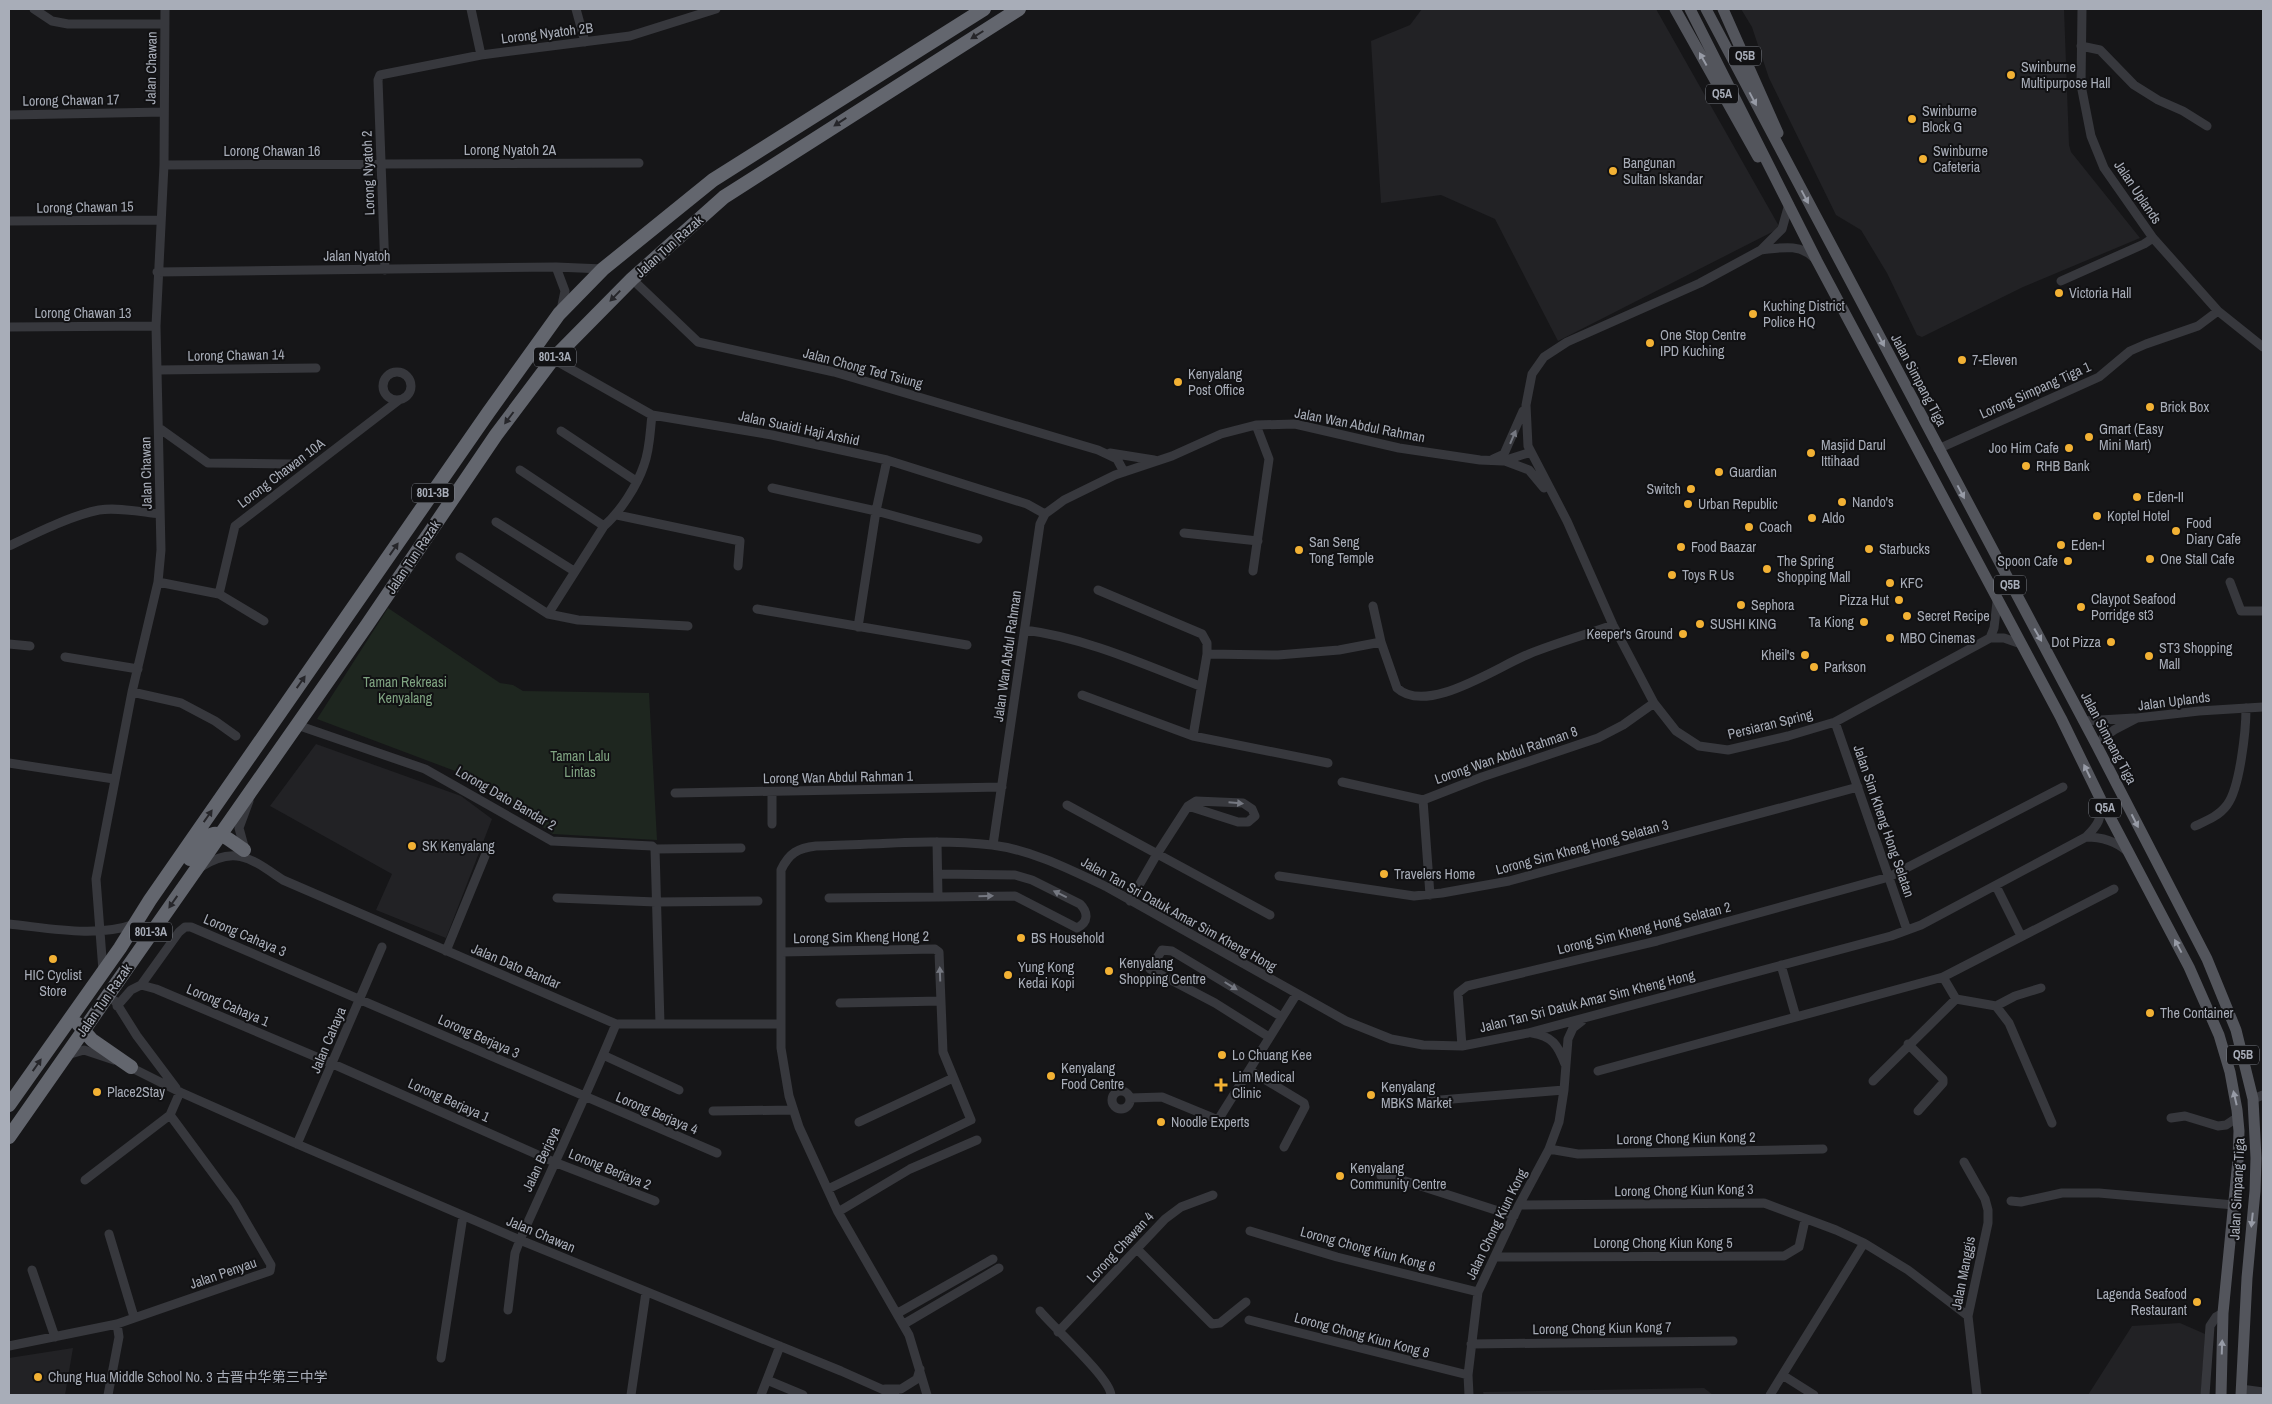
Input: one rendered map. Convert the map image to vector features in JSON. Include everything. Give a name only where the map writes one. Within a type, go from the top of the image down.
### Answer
[{"type":"highway","name":"Jalan Tun Razak","points":[[9,1105],[120,948],[488,413],[559,314],[603,269],[713,180],[984,9]]},
{"type":"highway","name":"Jalan Tun Razak","points":[[9,1137],[297,725],[496,435],[553,359],[632,279],[724,197],[1018,9]]},
{"type":"highway","points":[[120,948],[158,904],[208,835],[220,833],[244,850]]},
{"type":"highway","points":[[78,1006],[78,1025],[83,1032],[136,1070]]},
{"type":"main road","name":"Q5A","points":[[1675,9],[1753,150],[1774,175]]},
{"type":"main road","name":"Jalan Simpang Tiga","points":[[1690,9],[1817,261],[1997,602],[2061,718],[2101,800],[2189,967],[2219,1035],[2230,1072],[2238,1117],[2238,1160],[2224,1313],[2221,1395]]},
{"type":"main road","name":"Jalan Simpang Tiga","points":[[1706,9],[2097,746],[2211,968],[2236,1030],[2258,1097],[2256,1158],[2259,1192],[2247,1278],[2241,1392]]},
{"type":"main road","name":"Q5B","points":[[1723,9],[1767,104],[1789,166]]},
{"type":"street","points":[[34,9],[52,20],[68,24],[165,24]]},
{"type":"street","name":"Jalan Chawan","points":[[103,971],[96,879],[132,692],[158,582],[160,514],[156,326],[157,272],[164,165],[165,9]]},
{"type":"street","points":[[471,9],[481,55]]},
{"type":"street","points":[[576,9],[585,42]]},
{"type":"street","name":"Lorong Nyatoh 2B","points":[[380,75],[481,55],[630,36],[716,9]]},
{"type":"street","name":"Jalan Uplands","points":[[2082,9],[2081,85],[2091,136],[2104,168],[2153,238],[2218,311],[2263,347]]},
{"type":"street","points":[[2081,46],[2100,50],[2134,85],[2207,126]]},
{"type":"street","name":"Lorong Nyatoh 2","points":[[380,75],[378,80],[385,270]]},
{"type":"street","name":"Lorong Chawan 17","points":[[9,115],[164,112]]},
{"type":"street","name":"Lorong Nyatoh 2A","points":[[381,164],[639,163]]},
{"type":"street","name":"Lorong Chawan 16","points":[[164,165],[381,164]]},
{"type":"street","points":[[1531,452],[1526,434],[1526,405],[1532,374],[1544,357],[1559,347],[1700,282],[1761,250],[1782,228],[1789,204]]},
{"type":"street","name":"Lorong Chawan 15","points":[[9,221],[161,220]]},
{"type":"street","points":[[2061,281],[2144,244],[2153,238]]},
{"type":"street","points":[[1761,250],[1786,247],[1800,249],[1810,253],[1817,261]]},
{"type":"street","points":[[556,267],[565,291],[559,314]]},
{"type":"street","name":"Jalan Nyatoh","points":[[157,272],[556,267],[603,269]]},
{"type":"street","name":"Jalan Chong Ted Tsiung","points":[[632,279],[698,342],[834,372],[1107,453],[1156,460]]},
{"type":"street","name":"Lorong Simpang Tiga 1","points":[[1938,449],[2099,376],[2130,351],[2198,326],[2218,311]]},
{"type":"street","name":"Lorong Chawan 13","points":[[9,327],[156,326]]},
{"type":"street","name":"Jalan Suaidi Haji Arshid","points":[[553,359],[652,415],[772,435],[887,460],[1027,504],[1045,514]]},
{"type":"street","name":"Lorong Chawan 14","points":[[158,370],[316,368]]},
{"type":"street","name":"Lorong Chawan 10A","points":[[219,594],[235,526],[399,400]]},
{"type":"street","points":[[1490,460],[1504,454],[1526,405]]},
{"type":"street","points":[[548,614],[574,570],[604,526],[617,515],[644,466],[648,451],[652,415]]},
{"type":"street","name":"Jalan Wan Abdul Rahman","points":[[993,845],[1040,524],[1045,514],[1077,492],[1120,473],[1172,456],[1221,434],[1256,425],[1295,424],[1399,448],[1490,460],[1504,460],[1531,452]]},
{"type":"street","points":[[1253,571],[1269,459],[1256,425]]},
{"type":"street","points":[[159,428],[208,463],[291,464]]},
{"type":"street","points":[[561,431],[636,481]]},
{"type":"street","name":"Persiaran Spring","points":[[1531,452],[1567,522],[1613,625],[1654,703],[1676,731],[1699,746],[1728,750],[1747,747],[1836,722],[1990,638]]},
{"type":"street","points":[[1107,453],[1120,473]]},
{"type":"street","points":[[858,627],[876,511],[887,460]]},
{"type":"street","points":[[1504,460],[1529,470],[1553,497]]},
{"type":"street","points":[[520,470],[604,526]]},
{"type":"street","points":[[772,488],[876,511],[978,539]]},
{"type":"street","points":[[9,546],[98,510],[112,509],[160,514]]},
{"type":"street","points":[[617,515],[740,541],[738,566]]},
{"type":"street","points":[[496,522],[574,570]]},
{"type":"street","points":[[1184,533],[1258,541]]},
{"type":"street","points":[[460,557],[548,614],[578,620],[688,626]]},
{"type":"street","points":[[158,582],[219,594],[264,621]]},
{"type":"street","points":[[2230,582],[2241,611],[2263,611]]},
{"type":"street","points":[[1098,590],[1202,634],[1207,643],[1207,654],[1200,686],[1193,736]]},
{"type":"street","points":[[1997,602],[1994,628],[1990,638],[2004,638],[2021,644]]},
{"type":"street","points":[[1374,606],[1381,642],[1397,688],[1413,697],[1423,698],[1476,681],[1528,654],[1613,625]]},
{"type":"street","points":[[757,609],[967,646]]},
{"type":"street","points":[[1025,630],[1052,634],[1086,643],[1200,686]]},
{"type":"street","points":[[1207,654],[1296,654],[1339,650],[1381,642]]},
{"type":"street","points":[[9,644],[30,646]]},
{"type":"street","points":[[64,657],[138,668]]},
{"type":"street","points":[[132,692],[181,703],[215,721],[236,736]]},
{"type":"street","points":[[1082,695],[1193,736],[1328,763]]},
{"type":"street","name":"Lorong Wan Abdul Rahman 8","points":[[1430,895],[1423,800],[1482,777],[1598,738],[1654,703]]},
{"type":"street","name":"Jalan Uplands","points":[[2097,746],[2109,733],[2137,718],[2159,714],[2263,707]]},
{"type":"street","points":[[2195,826],[2216,815],[2226,806],[2234,794],[2246,725],[2246,708]]},
{"type":"street","points":[[2084,721],[2137,718]]},
{"type":"street","name":"Jalan Sim Kheng Hong Selatan","points":[[1836,722],[1907,930]]},
{"type":"street","name":"Lorong Dato Bandar 2","points":[[297,725],[425,769],[552,841],[647,844],[655,849],[741,848]]},
{"type":"street","points":[[9,763],[114,779]]},
{"type":"street","points":[[257,863],[244,850],[239,828],[260,776]]},
{"type":"street","points":[[1342,782],[1423,800]]},
{"type":"street","name":"Lorong Wan Abdul Rahman 1","points":[[675,793],[1002,787]]},
{"type":"street","name":"Lorong Sim Kheng Hong Selatan 3","points":[[1278,876],[1414,896],[1430,895],[1509,882],[1858,787]]},
{"type":"street","points":[[1889,877],[2063,787]]},
{"type":"street","points":[[772,792],[772,824]]},
{"type":"street","name":"Jalan Tan Sri Datuk Amar Sim Kheng Hong","points":[[927,1395],[920,1368],[904,1324],[869,1268],[838,1212],[799,1127],[794,1110],[782,1055],[781,870],[786,859],[794,852],[802,848],[816,846],[937,842],[993,845],[1036,857],[1074,871],[1130,900],[1296,995],[1346,1021],[1391,1039],[1423,1045],[1462,1046],[1528,1033],[1907,930],[1996,886],[2086,838],[2098,825],[2101,814],[2101,800]]},
{"type":"street","points":[[1130,900],[1188,806],[1196,801],[1243,803],[1252,809],[1255,816],[1248,822],[1238,822],[1188,806]]},
{"type":"street","points":[[1067,805],[1270,915]]},
{"type":"street","points":[[2086,838],[2098,837],[2111,841],[2128,852]]},
{"type":"street","points":[[937,842],[938,897]]},
{"type":"street","points":[[655,849],[660,1024]]},
{"type":"street","points":[[193,873],[216,857],[226,855],[246,858],[257,863]]},
{"type":"street","points":[[446,951],[485,856]]},
{"type":"street","name":"Jalan Dato Bandar","points":[[257,863],[283,880],[616,1024],[781,1024]]},
{"type":"street","points":[[829,898],[1015,896],[1078,928],[1087,917],[1086,910],[1080,904],[1024,877],[996,874],[938,874]]},
{"type":"street","name":"Lorong Sim Kheng Hong Selatan 2","points":[[1462,1046],[1458,993],[1467,986],[1657,941],[1889,877]]},
{"type":"street","points":[[1996,886],[2022,936]]},
{"type":"street","points":[[1598,1071],[1943,977],[2114,889]]},
{"type":"street","points":[[558,898],[656,902],[758,901]]},
{"type":"street","points":[[9,924],[99,930],[135,924]]},
{"type":"street","name":"Lorong Cahaya 3","points":[[141,985],[179,932],[185,927],[192,927],[360,999]]},
{"type":"street","name":"Jalan Cahaya","points":[[297,1144],[382,947]]},
{"type":"street","name":"Lorong Sim Kheng Hong 2","points":[[781,952],[935,949],[939,957],[943,1052],[971,1120],[828,1189]]},
{"type":"street","points":[[1269,1038],[1216,1003],[1150,969],[1162,950],[1172,951],[1282,1017]]},
{"type":"street","points":[[1781,965],[1796,1017]]},
{"type":"street","points":[[1943,977],[1956,999],[1996,1006],[2015,996],[2041,988]]},
{"type":"street","points":[[117,1006],[130,990],[141,985]]},
{"type":"street","name":"Lorong Cahaya 1","points":[[141,985],[156,989],[333,1064]]},
{"type":"street","points":[[85,1180],[170,1115],[180,1092],[153,1058],[117,1006],[110,991]]},
{"type":"street","points":[[1130,1098],[1162,1097],[1218,1120],[1296,995]]},
{"type":"street","name":"Lorong Berjaya 3","points":[[360,999],[586,1098]]},
{"type":"street","points":[[1873,1081],[1908,1044],[1956,999]]},
{"type":"street","points":[[840,1002],[941,1001]]},
{"type":"street","points":[[1996,1006],[2008,1023],[2052,1123]]},
{"type":"street","name":"Jalan Chong Kiun Kong","points":[[1468,1395],[1471,1344],[1478,1292],[1519,1205],[1549,1149],[1559,1122],[1564,1090],[1568,1039],[1573,1028],[1587,1017]]},
{"type":"street","name":"Jalan Berjaya","points":[[508,1310],[515,1253],[554,1162],[586,1098],[616,1024]]},
{"type":"street","name":"Jalan Chong Kiun Kong","points":[[1528,1033],[1542,1035],[1553,1040],[1560,1050],[1566,1069]]},
{"type":"street","points":[[1908,1044],[1943,1079],[1943,1083],[1918,1111]]},
{"type":"street","points":[[64,1056],[84,1050],[136,1070],[150,1068],[153,1065],[153,1058]]},
{"type":"street","points":[[604,1055],[679,1090]]},
{"type":"street","name":"Lorong Berjaya 1","points":[[333,1064],[554,1162]]},
{"type":"street","name":"Jalan Chawan","points":[[136,1070],[180,1092],[463,1216],[885,1389],[895,1395]]},
{"type":"street","points":[[1249,1070],[1304,1103],[1305,1107],[1284,1147]]},
{"type":"street","points":[[860,1122],[953,1078]]},
{"type":"street","points":[[1428,1101],[1564,1090]]},
{"type":"street","name":"Lorong Berjaya 4","points":[[586,1098],[717,1153]]},
{"type":"street","points":[[713,1111],[794,1110]]},
{"type":"street","name":"Jalan Penyau","points":[[9,1346],[117,1324],[265,1274],[271,1268],[235,1203],[170,1115]]},
{"type":"street","points":[[2171,1118],[2185,1116],[2218,1126],[2226,1125],[2238,1117]]},
{"type":"street","points":[[838,1212],[910,1169],[977,1140]]},
{"type":"street","name":"Lorong Chong Kiun Kong 2","points":[[1549,1149],[1578,1154],[1823,1149]]},
{"type":"street","name":"Lorong Berjaya 2","points":[[554,1162],[655,1201]]},
{"type":"street","name":"Jalan Manggis","points":[[1964,1162],[1988,1210],[1988,1223],[1968,1316],[1976,1395]]},
{"type":"street","points":[[1381,1176],[1402,1180],[1514,1216]]},
{"type":"street","points":[[2010,1201],[2021,1202],[2062,1193],[2099,1193],[2234,1205]]},
{"type":"street","name":"Lorong Chawan 4","points":[[1058,1332],[1174,1211],[1213,1196]]},
{"type":"street","name":"Lorong Chong Kiun Kong 3","points":[[1519,1205],[1764,1203],[1836,1230],[1864,1243],[1908,1270],[1947,1298],[1968,1316]]},
{"type":"street","points":[[441,1358],[463,1216]]},
{"type":"street","name":"Lorong Chong Kiun Kong 5","points":[[1496,1257],[1784,1256],[1799,1247],[1806,1220]]},
{"type":"street","name":"Lorong Chong Kiun Kong 6","points":[[1250,1231],[1337,1257],[1478,1292]]},
{"type":"street","points":[[109,1234],[134,1317]]},
{"type":"street","points":[[1770,1395],[1784,1376],[1864,1243]]},
{"type":"street","points":[[1137,1249],[1212,1324],[1220,1323],[1246,1302]]},
{"type":"street","points":[[898,1313],[993,1259]]},
{"type":"street","points":[[904,1324],[999,1268]]},
{"type":"street","points":[[32,1270],[55,1337]]},
{"type":"street","points":[[631,1395],[646,1292]]},
{"type":"street","points":[[1040,1311],[1058,1332],[1098,1371],[1110,1389],[1111,1395]]},
{"type":"street","points":[[2205,1395],[2210,1326],[2216,1317],[2224,1313]]},
{"type":"street","name":"Lorong Chong Kiun Kong 8","points":[[1249,1320],[1468,1376]]},
{"type":"street","points":[[108,1395],[119,1337],[117,1324]]},
{"type":"street","name":"Lorong Chong Kiun Kong 7","points":[[1471,1344],[1734,1341]]},
{"type":"street","points":[[761,1395],[780,1346]]},
{"type":"street","points":[[885,1389],[901,1388],[909,1384],[917,1379],[920,1368]]},
{"type":"street","points":[[1784,1376],[1814,1395]]},
{"type":"street","points":[[767,1380],[803,1395]]},
{"type":"street","points":[[2241,1392],[2263,1392]]},
{"type":"shaded area","points":[[1422,9],[1656,9],[1780,228],[1558,341],[1495,219],[1441,195],[1381,203],[1371,41],[1410,25]]},
{"type":"shaded area","points":[[1741,9],[2064,9],[2069,145],[2071,152],[2140,238],[2023,287],[1922,337],[1917,335],[1887,273],[1861,230],[1836,215],[1769,78],[1752,27]]},
{"type":"shaded area","name":"SK Kenyalang","points":[[316,744],[461,796],[492,819],[446,938],[376,910],[392,874],[270,806]]},
{"type":"shaded area","points":[[2180,1323],[2205,1334],[2201,1395],[2088,1395],[2132,1326]]},
{"type":"shaded area","name":"Chung Hua Middle School No. 3 古晋中华第三中学","points":[[73,1348],[65,1395],[9,1395],[9,1358]]},
{"type":"shaded area","points":[[1704,1388],[1713,1395],[1484,1395],[1483,1392]]},
{"type":"green space","points":[[388,608],[500,683],[513,685],[523,691],[649,693],[657,840],[553,834],[471,777],[317,719]]},
{"type":"place","name":"Swinburne Multipurpose Hall","points":[[2011,75]]},
{"type":"place","name":"Swinburne Block G","points":[[1912,119]]},
{"type":"place","name":"Swinburne Cafeteria","points":[[1923,159]]},
{"type":"place","name":"Bangunan Sultan Iskandar","points":[[1613,171]]},
{"type":"place","name":"Victoria Hall","points":[[2059,293]]},
{"type":"place","name":"Kuching District Police HQ","points":[[1753,314]]},
{"type":"place","name":"One Stop Centre IPD Kuching","points":[[1650,343]]},
{"type":"place","name":"7-Eleven","points":[[1962,360]]},
{"type":"place","name":"Kenyalang Post Office","points":[[1178,382]]},
{"type":"place","name":"Brick Box","points":[[2150,407]]},
{"type":"place","name":"Gmart (Easy Mini Mart)","points":[[2089,437]]},
{"type":"place","name":"Joo Him Cafe","points":[[2069,448]]},
{"type":"place","name":"Masjid Darul Ittihaad","points":[[1811,453]]},
{"type":"place","name":"RHB Bank","points":[[2026,466]]},
{"type":"place","name":"Guardian","points":[[1719,472]]},
{"type":"place","name":"Switch","points":[[1691,489]]},
{"type":"place","name":"Eden-II","points":[[2137,497]]},
{"type":"place","name":"Nando's","points":[[1842,502]]},
{"type":"place","name":"Urban Republic","points":[[1688,504]]},
{"type":"place","name":"Koptel Hotel","points":[[2097,516]]},
{"type":"place","name":"Aldo","points":[[1812,518]]},
{"type":"place","name":"Coach","points":[[1749,527]]},
{"type":"place","name":"Food Diary Cafe","points":[[2176,531]]},
{"type":"place","name":"Eden-I","points":[[2061,545]]},
{"type":"place","name":"Food Baazar","points":[[1681,547]]},
{"type":"place","name":"Starbucks","points":[[1869,549]]},
{"type":"place","name":"San Seng Tong Temple","points":[[1299,550]]},
{"type":"place","name":"One Stall Cafe","points":[[2150,559]]},
{"type":"place","name":"Spoon Cafe","points":[[2068,561]]},
{"type":"place","name":"The Spring Shopping Mall","points":[[1767,569]]},
{"type":"place","name":"Toys R Us","points":[[1672,575]]},
{"type":"place","name":"KFC","points":[[1890,583]]},
{"type":"place","name":"Pizza Hut","points":[[1899,600]]},
{"type":"place","name":"Sephora","points":[[1741,605]]},
{"type":"place","name":"Claypot Seafood Porridge st3","points":[[2081,607]]},
{"type":"place","name":"Secret Recipe","points":[[1907,616]]},
{"type":"place","name":"Ta Kiong","points":[[1864,622]]},
{"type":"place","name":"SUSHI KING","points":[[1700,624]]},
{"type":"place","name":"Keeper's Ground","points":[[1683,634]]},
{"type":"place","name":"MBO Cinemas","points":[[1890,638]]},
{"type":"place","name":"Dot Pizza","points":[[2111,642]]},
{"type":"place","name":"Kheil's","points":[[1805,655]]},
{"type":"place","name":"ST3 Shopping Mall","points":[[2149,656]]},
{"type":"place","name":"Parkson","points":[[1814,667]]},
{"type":"place","name":"SK Kenyalang","points":[[412,846]]},
{"type":"place","name":"Travelers Home","points":[[1384,874]]},
{"type":"place","name":"BS Household","points":[[1021,938]]},
{"type":"place","name":"HIC Cyclist Store","points":[[53,959]]},
{"type":"place","name":"Kenyalang Shopping Centre","points":[[1109,971]]},
{"type":"place","name":"Yung Kong Kedai Kopi","points":[[1008,975]]},
{"type":"place","name":"The Container","points":[[2150,1013]]},
{"type":"place","name":"Lo Chuang Kee","points":[[1222,1055]]},
{"type":"place","name":"Kenyalang Food Centre","points":[[1051,1076]]},
{"type":"place","name":"Lim Medical Clinic","points":[[1221,1085]]},
{"type":"place","name":"Place2Stay","points":[[97,1092]]},
{"type":"place","name":"Kenyalang MBKS Market","points":[[1371,1095]]},
{"type":"place","name":"Noodle Experts","points":[[1161,1122]]},
{"type":"place","name":"Kenyalang Community Centre","points":[[1340,1176]]},
{"type":"place","name":"Lagenda Seafood Restaurant","points":[[2197,1302]]},
{"type":"place","name":"Chung Hua Middle School No. 3 古晋中华第三中学","points":[[38,1377]]},
{"type":"park label","name":"Taman Rekreasi Kenyalang","points":[[405,690]]},
{"type":"park label","name":"Taman Lalu Lintas","points":[[580,764]]}]
